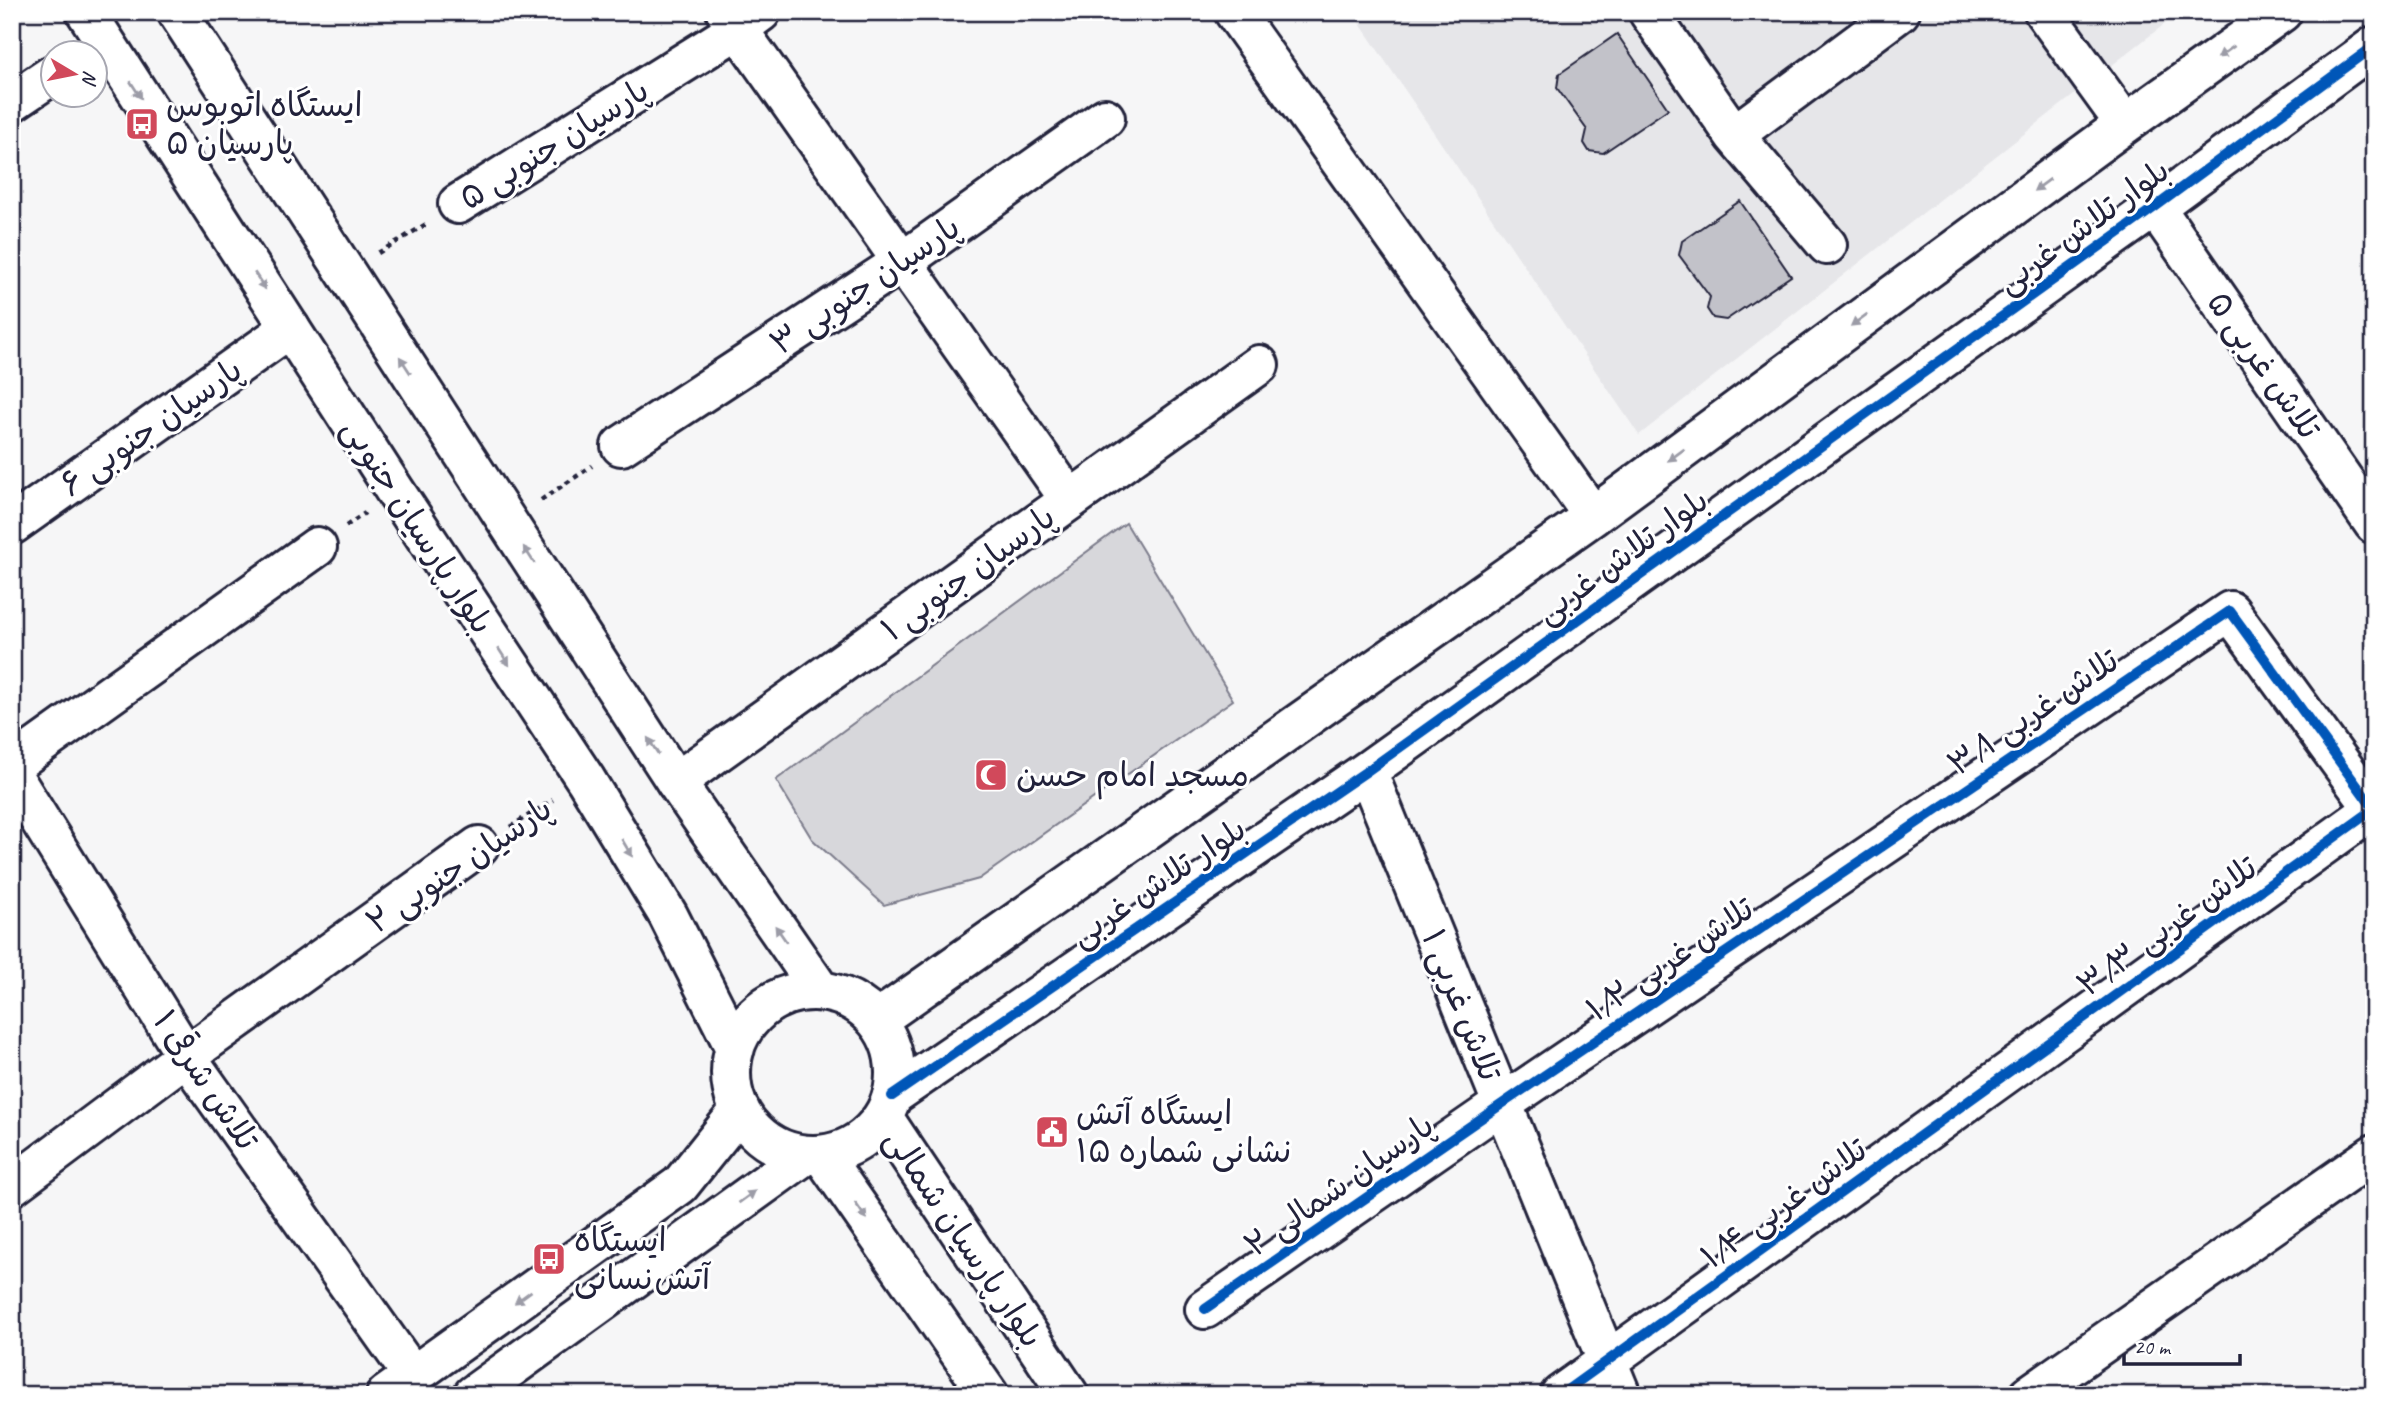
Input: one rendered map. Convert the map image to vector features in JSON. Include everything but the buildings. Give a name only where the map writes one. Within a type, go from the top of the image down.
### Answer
[{"type":"street","points":[[1234,12],[1593,516]]},
{"type":"street","points":[[1734,135],[1900,12]]},
{"type":"street","points":[[2044,12],[2125,124]]},
{"type":"street","name":"بلوار تلاش غربی","points":[[877,1020],[1593,516],[2125,124],[2282,12]]},
{"type":"street","points":[[1648,13],[1734,135],[1827,245]]},
{"type":"street","points":[[187,16],[345,274],[676,782],[820,990]]},
{"type":"street","points":[[742,18],[902,262],[1070,500]]},
{"type":"street","name":"۵ پارسیان جنوبی","points":[[458,204],[742,18]]},
{"type":"street","name":"بلوار پارسیان جنوبی","points":[[92,35],[290,328],[586,780],[668,915],[735,1048]]},
{"type":"street","name":"بلوار تلاش غربی","points":[[887,1106],[1367,771],[2155,207],[2374,46]]},
{"type":"street","points":[[12,102],[38,84]]},
{"type":"street","name":"۳ پارسیان جنوبی","points":[[621,446],[902,262],[1105,118]]},
{"type":"street","name":"۵ تلاش غربی","points":[[2155,207],[2374,524]]},
{"type":"street","name":"۶ پارسیان جنوبی","points":[[12,525],[290,328]]},
{"type":"street","name":"۱ پارسیان جنوبی","points":[[676,782],[1259,365]]},
{"type":"street","points":[[12,765],[317,547]]},
{"type":"street","name":"۳/۱ تلاش غربی","points":[[1867,858],[2230,611],[2374,809]]},
{"type":"street","name":"۱ تلاش غربی","points":[[1367,771],[1614,1378]]},
{"type":"street","name":"۱ تلاش شرقی","points":[[12,775],[186,1056],[399,1385]]},
{"type":"street","name":"۳/۳ تلاش غربی","points":[[1991,1086],[2374,809]]},
{"type":"street","name":"۲ پارسیان جنوبی","points":[[12,1186],[186,1056],[479,846]]},
{"type":"street","name":"۱/۲ تلاش غربی","points":[[1502,1104],[1867,858]]},
{"type":"street","points":[[820,990],[851,1000],[877,1020],[885,1033],[895,1064],[887,1106],[863,1139],[836,1152],[813,1155],[789,1152],[760,1136],[748,1124],[733,1090],[731,1068],[735,1048],[747,1023],[768,1004],[793,993],[820,990]]},
{"type":"street","name":"۱/۴ تلاش غربی","points":[[1560,1395],[1614,1378],[1991,1086]]},
{"type":"street","name":"۲ پارسیان شمالی","points":[[1205,1309],[1502,1104]]},
{"type":"street","name":"بلوار پارسیان شمالی","points":[[887,1106],[1069,1395]]},
{"type":"street","points":[[399,1385],[680,1185],[740,1110]]},
{"type":"street","points":[[2029,1395],[2374,1154]]},
{"type":"street","points":[[473,1395],[712,1222],[813,1155]]},
{"type":"street","name":"بلوار پارسیان شمالی","points":[[813,1155],[989,1395]]},
{"type":"street","points":[[680,1185],[700,1194],[710,1206],[712,1222]]},
{"type":"path","points":[[508,522],[621,446]]},
{"type":"path","points":[[317,547],[395,491]]},
{"type":"shaded area","points":[[1352,12],[2180,12],[1639,435]]},
{"type":"shaded area","points":[[1126,523],[1233,700],[979,879],[884,905],[812,839],[776,780]]},
{"type":"cycle path","points":[[892,1096],[1367,771],[2155,207],[2374,46]]},
{"type":"cycle path","points":[[1205,1309],[1502,1104],[2230,611],[2374,809],[1560,1395]]},
{"type":"place","name":"ایستگاه اتوبوس پارسیان ۵","points":[[142,124]]},
{"type":"place","name":"مسجد امام حسن","points":[[991,775]]},
{"type":"place","name":"ایستگاه آتش نشانی شماره ۱۵","points":[[1052,1132]]},
{"type":"place","name":"ایستگاه آتش‌نسانی","points":[[549,1259]]}]
